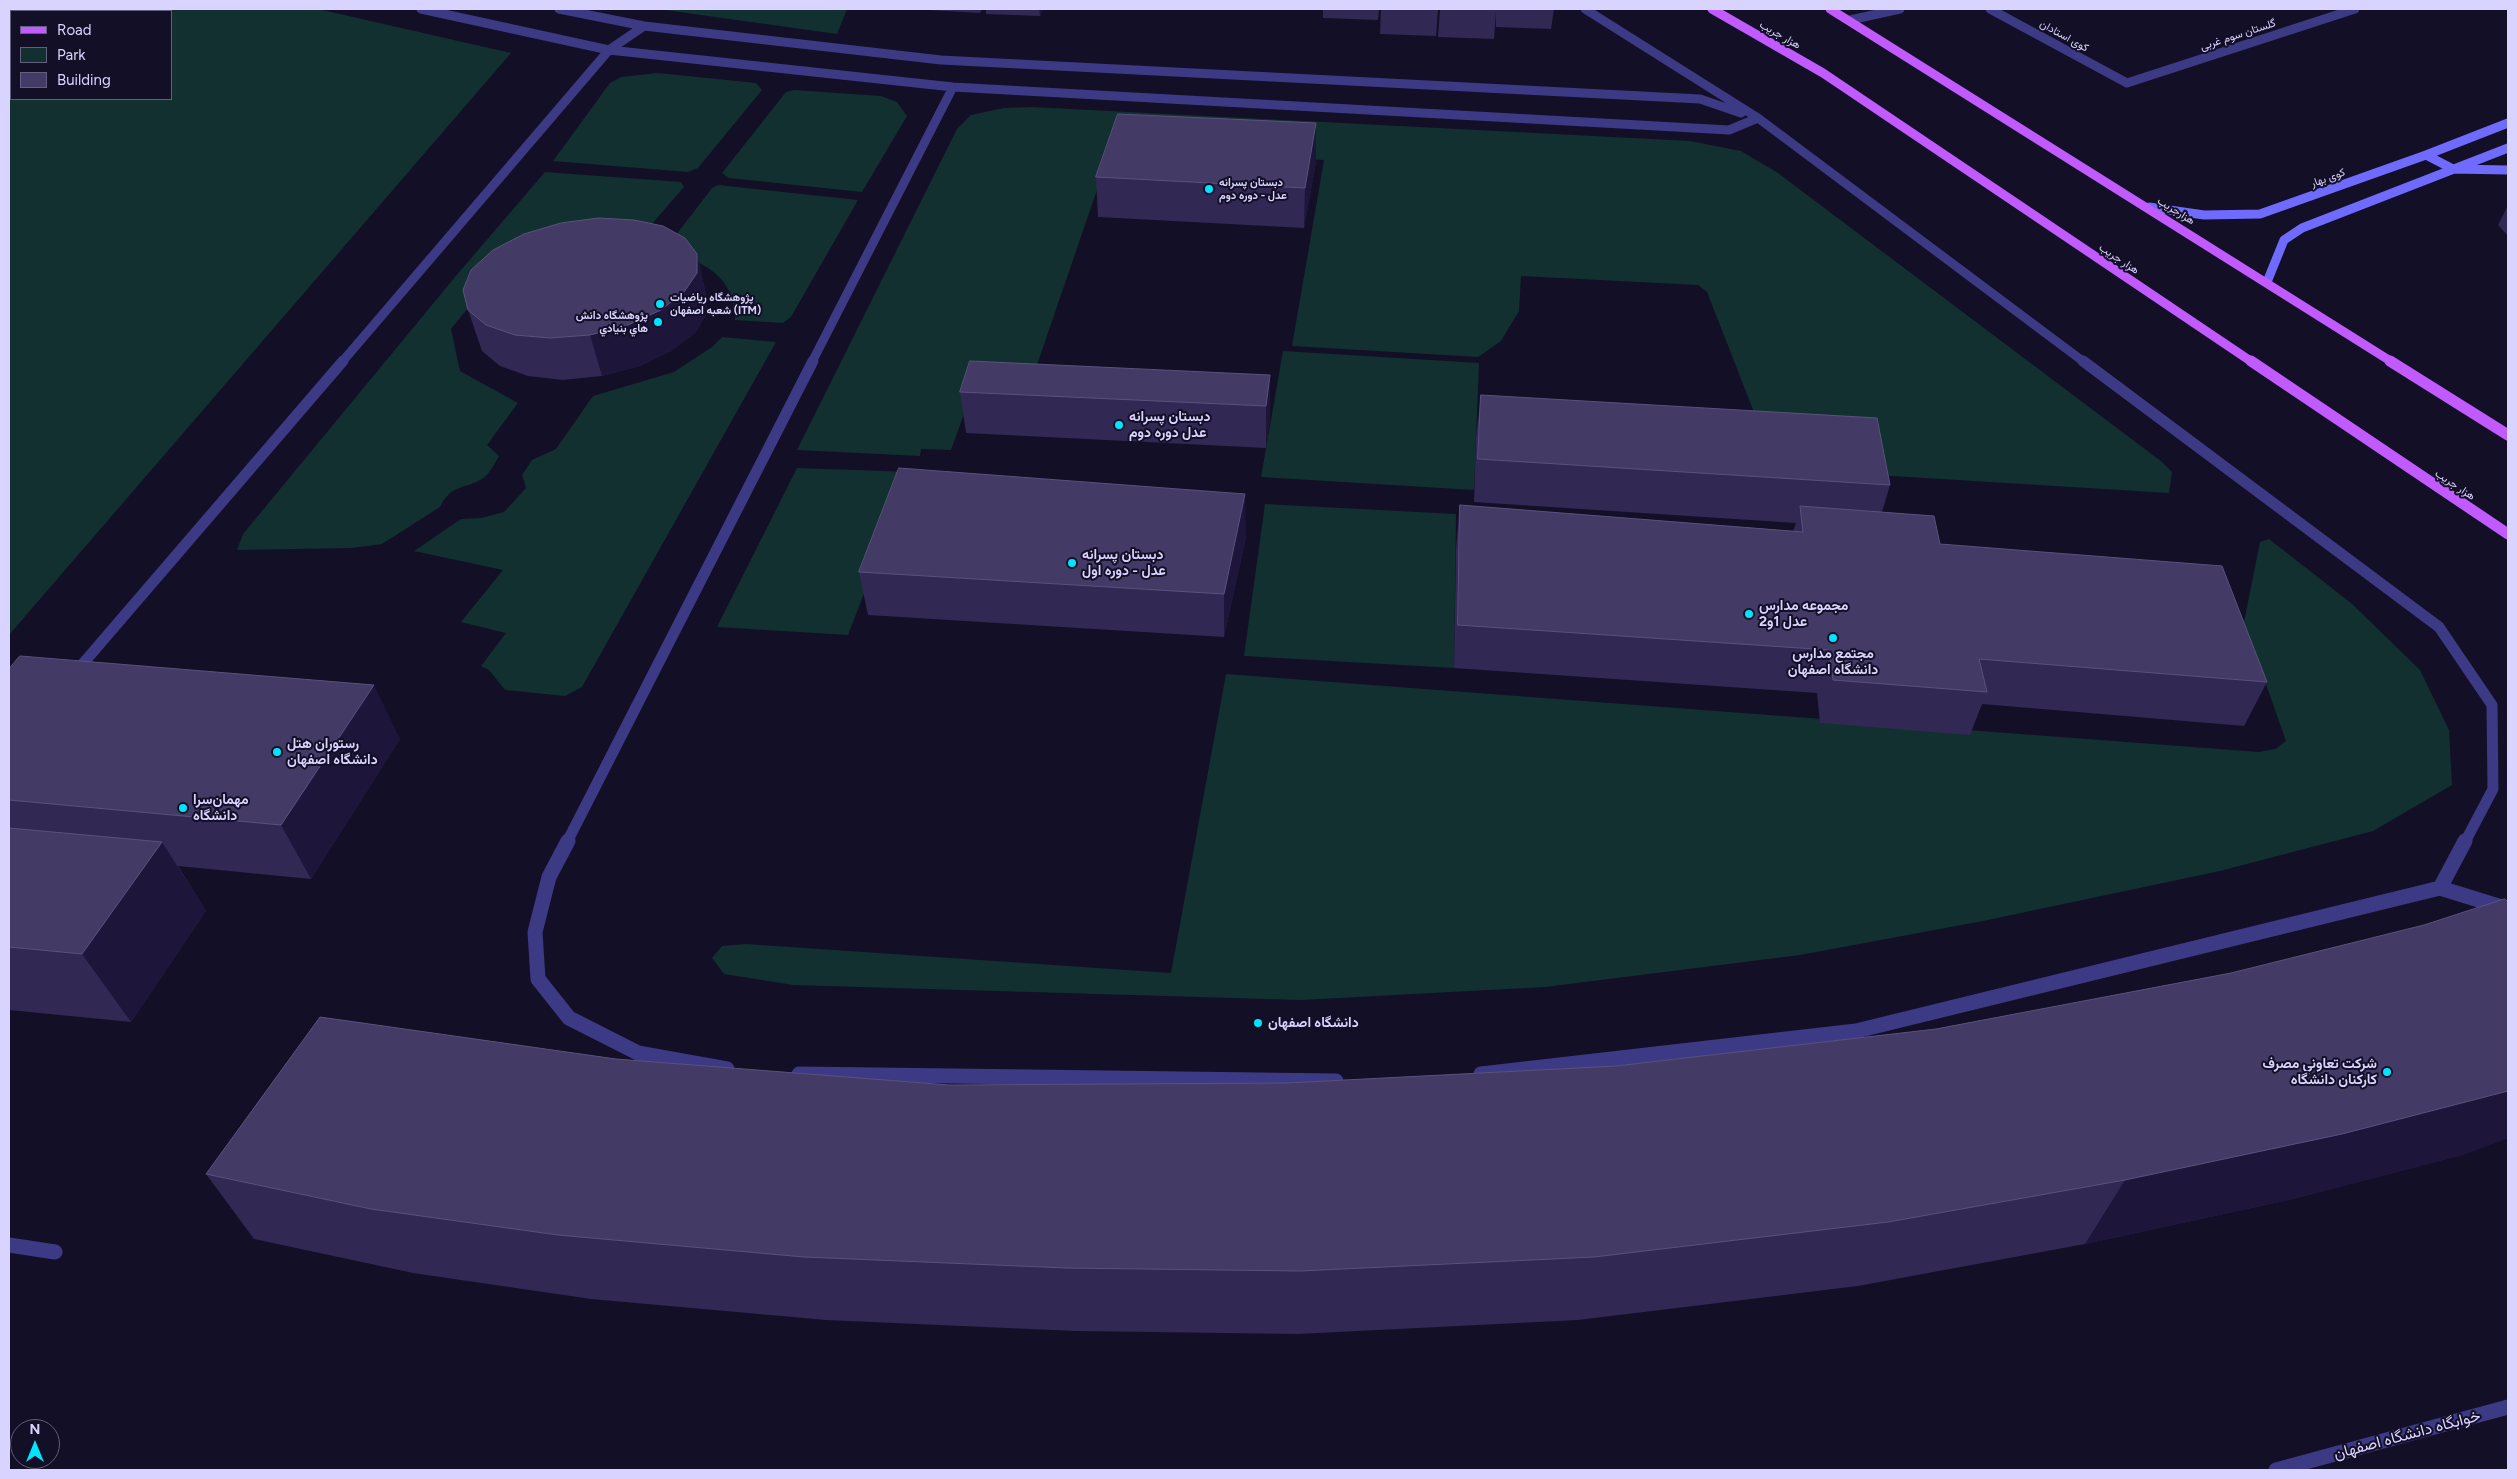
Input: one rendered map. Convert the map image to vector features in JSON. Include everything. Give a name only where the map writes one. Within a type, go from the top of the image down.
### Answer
[{"type":"main road","name":"هزار جریب","points":[[1712,9],[1823,73],[2508,534]]},
{"type":"main road","name":"هزارجریب","points":[[1830,9],[2149,207],[2508,435]]},
{"type":"street","points":[[421,9],[609,50],[953,87],[1729,130],[1758,118]]},
{"type":"street","points":[[559,9],[644,26],[941,60],[1700,100],[1758,118]]},
{"type":"street","points":[[1585,9],[1758,118],[2438,627],[2492,705],[2493,789],[2440,888]]},
{"type":"street","points":[[1850,20],[1900,9]]},
{"type":"street","name":"کوی استادان","points":[[1990,9],[2127,83]]},
{"type":"street","name":"گلستان سوم غربی","points":[[2127,83],[2355,9]]},
{"type":"street","points":[[67,682],[609,50],[644,26]]},
{"type":"street","points":[[743,1072],[638,1053],[569,1018],[538,980],[535,932],[549,877],[953,87]]},
{"type":"street","name":"کوی بهار","points":[[2149,207],[2196,215],[2236,216],[2260,214],[2426,155],[2508,123]]},
{"type":"street","points":[[2267,282],[2284,240],[2302,228],[2508,148]]},
{"type":"street","points":[[2426,155],[2453,169],[2508,170]]},
{"type":"street","points":[[1467,1075],[1856,1030],[2440,888],[2508,909]]},
{"type":"street","points":[[783,1074],[1349,1081]]},
{"type":"street","points":[[9,1245],[54,1252]]},
{"type":"street","name":"خوابگاه دانشگاه اصفهان","points":[[2276,1470],[2508,1407]]},
{"type":"green space","points":[[9,9],[318,9],[511,53],[9,635]]},
{"type":"green space","points":[[658,9],[847,9],[837,34]]},
{"type":"green space","points":[[658,73],[756,83],[762,90],[698,168],[688,172],[553,161],[610,83],[621,77]]},
{"type":"green space","points":[[794,90],[881,96],[897,102],[907,116],[862,192],[729,178],[722,173],[786,92]]},
{"type":"green space","points":[[1032,107],[1690,141],[1741,151],[1778,173],[2162,462],[2172,472],[2169,493],[1876,475],[1759,425],[1707,292],[1698,285],[1521,276],[1519,311],[1501,341],[1478,357],[1292,346],[1324,160],[1111,149],[1024,403],[969,400],[951,450],[921,449],[920,456],[797,450],[957,129],[971,115],[1004,108]]},
{"type":"green space","points":[[545,172],[681,182],[684,187],[632,247],[485,287],[451,329],[460,371],[518,403],[487,445],[499,456],[492,469],[482,479],[454,490],[440,507],[382,544],[352,548],[237,550],[243,534],[455,277]]},
{"type":"green space","points":[[718,185],[858,200],[791,317],[783,323],[735,320],[734,304],[729,291],[713,272],[690,259],[663,252],[712,188]]},
{"type":"green space","points":[[722,337],[776,342],[582,687],[565,696],[505,690],[489,670],[481,666],[506,633],[461,622],[503,570],[414,551],[461,519],[481,518],[504,512],[526,488],[522,475],[532,460],[556,449],[593,396],[674,372],[712,347]]},
{"type":"green space","points":[[1283,351],[1479,363],[1474,490],[1261,477]]},
{"type":"green space","points":[[797,468],[911,472],[848,635],[717,627]]},
{"type":"green space","points":[[1265,504],[1456,514],[1454,668],[1244,656]]},
{"type":"green space","points":[[2269,539],[2351,603],[2420,670],[2449,730],[2452,785],[2373,831],[2220,871],[1983,921],[1800,955],[1545,987],[1301,1000],[793,985],[724,974],[712,958],[722,946],[746,944],[1171,973],[1226,674],[2259,752],[2275,749],[2286,741],[2244,622],[2260,542]]},
{"type":"building","points":[[1118,114],[1316,123],[1305,188],[1096,177]]},
{"type":"building","points":[[599,218],[634,220],[663,226],[685,238],[697,254],[697,273],[684,292],[661,310],[628,325],[590,335],[550,338],[515,335],[486,325],[468,310],[463,290],[471,270],[493,250],[524,234],[561,223]]},
{"type":"building","points":[[970,361],[1270,375],[1266,406],[960,392]]},
{"type":"building","points":[[1481,395],[1877,418],[1890,485],[1478,459]]},
{"type":"building","points":[[899,468],[1245,494],[1224,594],[859,572]]},
{"type":"building","name":"مجتمع مدارس دانشگاه اصفهان","points":[[1460,505],[1803,532],[1800,506],[1934,516],[1940,544],[2222,566],[2267,682],[1979,659],[1987,692],[1833,680],[1829,650],[1458,625]]},
{"type":"building","points":[[20,656],[374,685],[281,825],[9,800],[9,669]]},
{"type":"building","points":[[9,828],[162,842],[82,954],[9,947]]},
{"type":"building","points":[[2505,899],[2508,902],[2508,1091],[2342,1134],[2125,1180],[1888,1222],[1594,1257],[1300,1271],[1066,1268],[804,1257],[558,1235],[371,1209],[206,1174],[320,1017],[616,1059],[949,1085],[1287,1083],[1616,1066],[1936,1029],[2231,973],[2424,925]]},
{"type":"place","name":"دبستان پسرانه عدل - دوره دوم","points":[[1209,189]]},
{"type":"place","name":"پژوهشگاه رياضيات شعبه اصفهان (ITM)","points":[[660,304]]},
{"type":"place","name":"پژوهشگاه دانش هاي بنيادي","points":[[658,322]]},
{"type":"place","name":"دبستان پسرانه عدل دوره دوم","points":[[1119,425]]},
{"type":"place","name":"دبستان پسرانه عدل - دوره اول","points":[[1072,563]]},
{"type":"place","name":"مجموعه مدارس عدل 1و2","points":[[1749,614]]},
{"type":"place","name":"مجتمع مدارس دانشگاه اصفهان","points":[[1833,638]]},
{"type":"place","name":"رستوران هتل دانشگاه اصفهان","points":[[277,752]]},
{"type":"place","name":"مهمان‌سرا دانشگاه","points":[[183,808]]},
{"type":"place","name":"دانشگاه اصفهان","points":[[1258,1023]]},
{"type":"place","name":"شرکت تعاوني مصرف کارکنان دانشگاه","points":[[2387,1072]]}]
